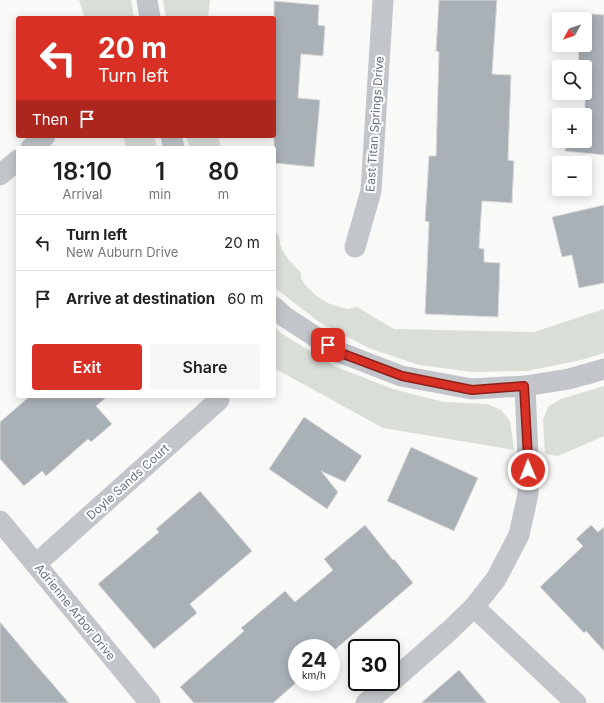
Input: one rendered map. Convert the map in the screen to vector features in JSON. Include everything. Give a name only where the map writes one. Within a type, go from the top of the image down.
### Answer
[{"type":"street","points":[[147,0],[150,16]]},
{"type":"street","name":"East Titan Springs Drive","points":[[356,247],[372,191],[383,0]]},
{"type":"street","points":[[33,146],[43,138]]},
{"type":"street","points":[[0,175],[16,162]]},
{"type":"street","points":[[276,309],[285,317],[338,352],[402,376],[472,390],[524,386],[569,379],[604,369]]},
{"type":"street","points":[[400,674],[474,607],[496,579],[519,535],[528,494],[528,458],[524,386]]},
{"type":"street","name":"Doyle Sands Court","points":[[36,564],[219,400]]},
{"type":"street","name":"Adrienne Arbor Drive","points":[[0,520],[150,703]]},
{"type":"street","points":[[474,607],[576,703]]},
{"type":"street","points":[[366,703],[380,691]]},
{"type":"shaded area","points":[[79,0],[131,0],[134,16],[84,16]]},
{"type":"shaded area","points":[[163,0],[210,0],[208,16],[166,16]]},
{"type":"shaded area","points":[[124,138],[154,138],[156,146],[126,146]]},
{"type":"shaded area","points":[[187,138],[218,138],[220,146],[189,146]]},
{"type":"shaded area","points":[[276,233],[285,254],[301,272],[301,278],[306,286],[318,297],[330,304],[347,309],[357,307],[394,329],[534,332],[604,309],[604,353],[581,360],[527,371],[472,372],[419,365],[369,348],[319,322],[276,289]]},
{"type":"shaded area","points":[[276,329],[334,366],[393,389],[444,402],[487,404],[501,410],[510,421],[514,450],[383,428],[276,369]]},
{"type":"shaded area","points":[[604,386],[604,436],[558,456],[545,454],[543,420],[548,407],[561,399]]},
{"type":"building","points":[[439,0],[497,0],[492,74],[511,75],[508,160],[514,161],[512,203],[482,201],[479,248],[484,249],[484,262],[500,263],[498,317],[425,314],[429,222],[425,221],[429,156],[436,156],[439,52],[436,51]]},
{"type":"building","points":[[274,1],[319,5],[318,25],[325,26],[323,56],[301,54],[298,98],[320,100],[314,167],[276,163],[276,146],[274,146],[274,138],[276,138],[276,16],[274,16]]},
{"type":"building","points":[[592,14],[604,15],[604,155],[565,151],[565,148],[592,148],[592,108],[585,108],[585,100],[592,100],[592,60],[578,60],[579,52],[592,52]]},
{"type":"building","points":[[604,205],[604,283],[579,288],[572,255],[562,257],[552,217]]},
{"type":"building","points":[[28,398],[106,398],[96,406],[112,424],[91,442],[88,439],[46,476],[42,471],[24,486],[0,459],[0,422]]},
{"type":"building","points":[[304,417],[362,456],[345,482],[321,471],[338,492],[327,509],[269,469]]},
{"type":"building","points":[[411,447],[478,478],[454,531],[387,501]]},
{"type":"building","points":[[200,491],[252,551],[190,604],[197,613],[154,649],[98,584],[159,532],[156,529]]},
{"type":"building","points":[[365,525],[413,583],[340,645],[340,639],[288,639],[288,690],[273,703],[194,703],[180,687],[244,631],[241,628],[285,591],[295,602],[333,570],[324,559]]},
{"type":"building","points":[[591,525],[598,532],[604,527],[604,651],[586,631],[584,633],[540,587],[583,546],[576,539]]},
{"type":"building","points":[[0,622],[31,659],[69,703],[0,703]]},
{"type":"building","points":[[459,670],[487,703],[421,703]]},
{"type":"route","points":[[328,345],[338,352],[402,376],[472,390],[524,386],[528,470]]}]
